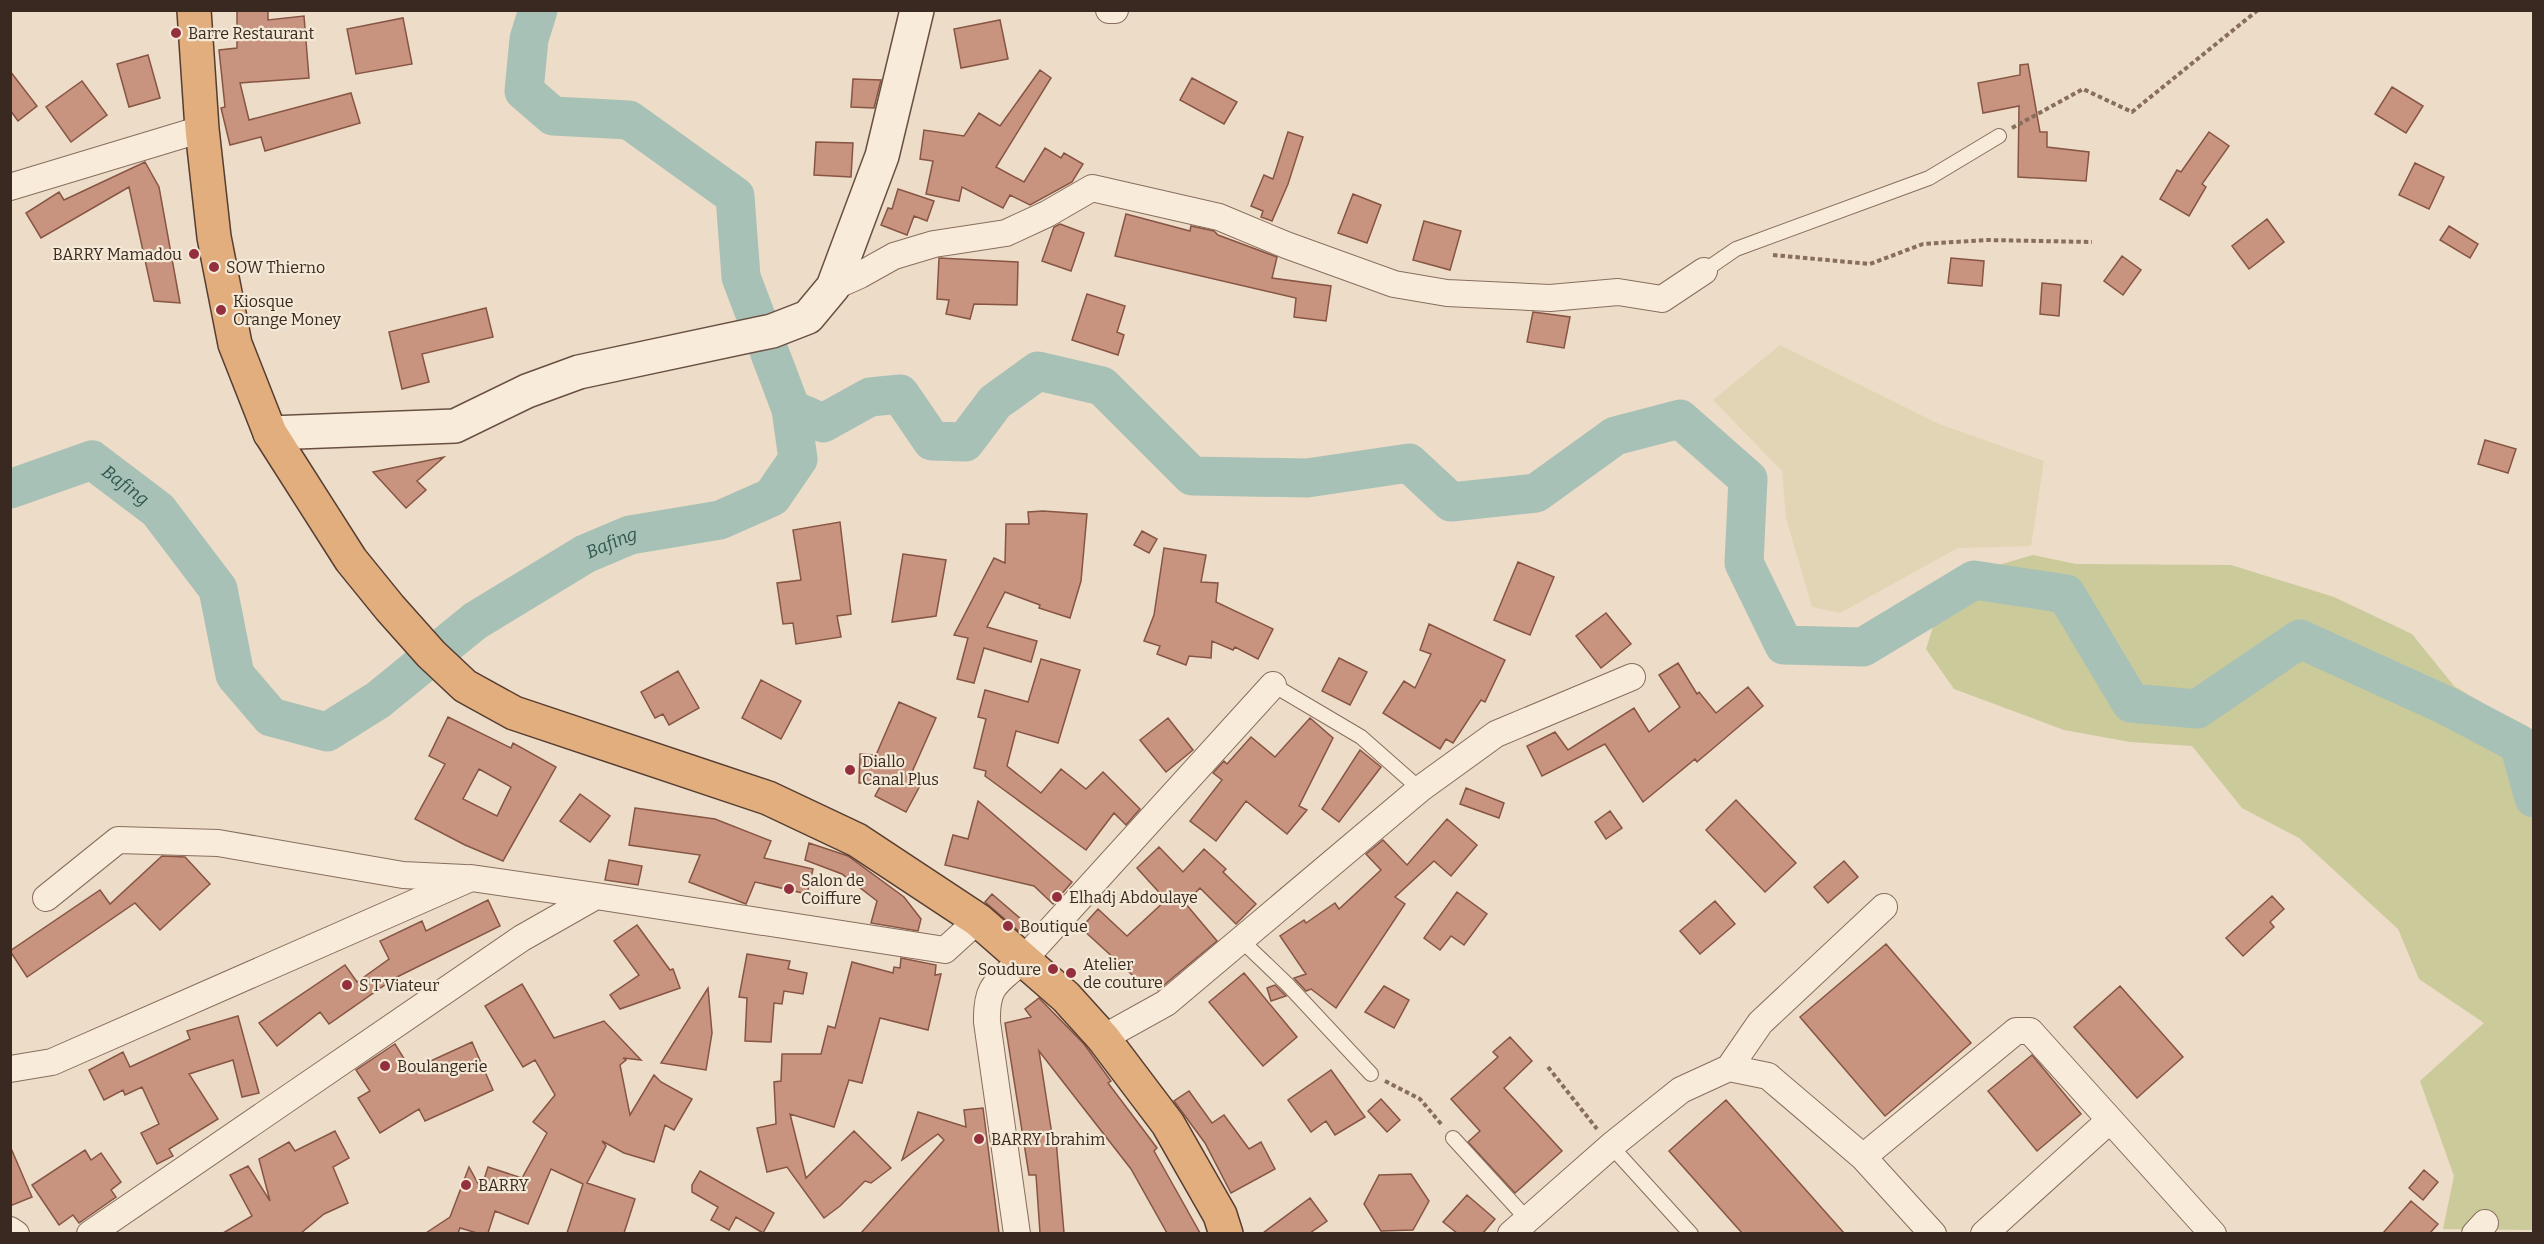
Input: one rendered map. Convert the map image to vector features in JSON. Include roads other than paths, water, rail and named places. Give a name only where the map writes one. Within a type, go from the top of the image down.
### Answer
[{"type":"highway","points":[[194,10],[202,129],[214,237],[235,344],[270,433],[351,560],[390,608],[431,654],[465,686],[514,712],[768,798],[857,840],[978,920],[1066,997],[1102,1038],[1168,1124],[1220,1215],[1226,1233]]},
{"type":"main road","points":[[270,433],[455,426],[527,391],[579,372],[772,331],[808,316],[832,286],[882,156],[917,10]]},
{"type":"street","points":[[1109,10],[1115,10]]},
{"type":"street","points":[[10,188],[202,129]]},
{"type":"street","points":[[832,286],[860,275],[894,256],[934,244],[1006,233],[1047,214],[1092,188],[1219,217],[1286,245],[1395,284],[1447,293],[1550,298],[1617,292],[1662,299],[1704,272]]},
{"type":"street","points":[[1102,1038],[1166,1003],[1419,789],[1496,734],[1632,677]]},
{"type":"street","points":[[1017,1233],[987,996],[992,987],[1024,959],[1273,685]]},
{"type":"street","points":[[46,898],[118,840],[218,843],[404,875],[471,878],[945,950],[978,920]]},
{"type":"street","points":[[10,1069],[52,1062],[471,878]]},
{"type":"street","points":[[90,1233],[522,938],[596,896]]},
{"type":"street","points":[[1519,1226],[1611,1146],[1681,1090],[1729,1068],[1760,1023],[1884,907]]},
{"type":"street","points":[[1863,1157],[2016,1031],[2030,1031],[2213,1233]]},
{"type":"street","points":[[1729,1068],[1768,1076],[1863,1157],[1933,1233]]},
{"type":"street","points":[[1984,1233],[2110,1120]]},
{"type":"street","points":[[10,1230],[16,1233]]},
{"type":"lane","points":[[1704,272],[1736,249],[1929,178],[1999,136]]},
{"type":"lane","points":[[1273,685],[1361,737],[1419,789]]},
{"type":"lane","points":[[1242,941],[1287,984],[1371,1074]]},
{"type":"lane","points":[[1453,1138],[1519,1226]]},
{"type":"lane","points":[[1611,1146],[1691,1233]]},
{"type":"waterway","name":"Bafing","points":[[10,489],[92,460],[158,510],[218,589],[235,675],[271,717],[327,732],[378,700],[475,621],[585,554],[630,535],[720,520],[772,497],[798,459],[791,409],[741,277],[735,196],[629,120],[553,116],[524,91],[529,39],[538,10]]},
{"type":"waterway","points":[[791,409],[823,423],[870,397],[900,394],[932,441],[965,442],[995,402],[1038,371],[1102,386],[1192,476],[1307,478],[1409,463],[1451,502],[1536,493],[1615,436],[1680,419],[1748,479],[1744,563],[1784,645],[1863,647],[1974,580],[2066,594],[2131,703],[2197,709],[2300,639],[2443,704],[2519,744],[2534,798]]},
{"type":"place","name":"Barre Restaurant","points":[[176,33]]},
{"type":"place","name":"BARRY Mamadou","points":[[194,254]]},
{"type":"place","name":"SOW Thierno","points":[[214,267]]},
{"type":"place","name":"Kiosque Orange Money","points":[[221,310]]},
{"type":"place","name":"Diallo Canal Plus","points":[[850,770]]},
{"type":"place","name":"Salon de Coiffure","points":[[789,889]]},
{"type":"place","name":"Elhadj Abdoulaye","points":[[1057,897]]},
{"type":"place","name":"Boutique","points":[[1008,926]]},
{"type":"place","name":"Soudure","points":[[1053,969]]},
{"type":"place","name":"Atelier de couture","points":[[1071,973]]},
{"type":"place","name":"S T Viateur","points":[[347,985]]},
{"type":"place","name":"Boulangerie","points":[[385,1066]]},
{"type":"place","name":"BARRY Ibrahim","points":[[979,1139]]},
{"type":"place","name":"BARRY","points":[[466,1185]]}]
